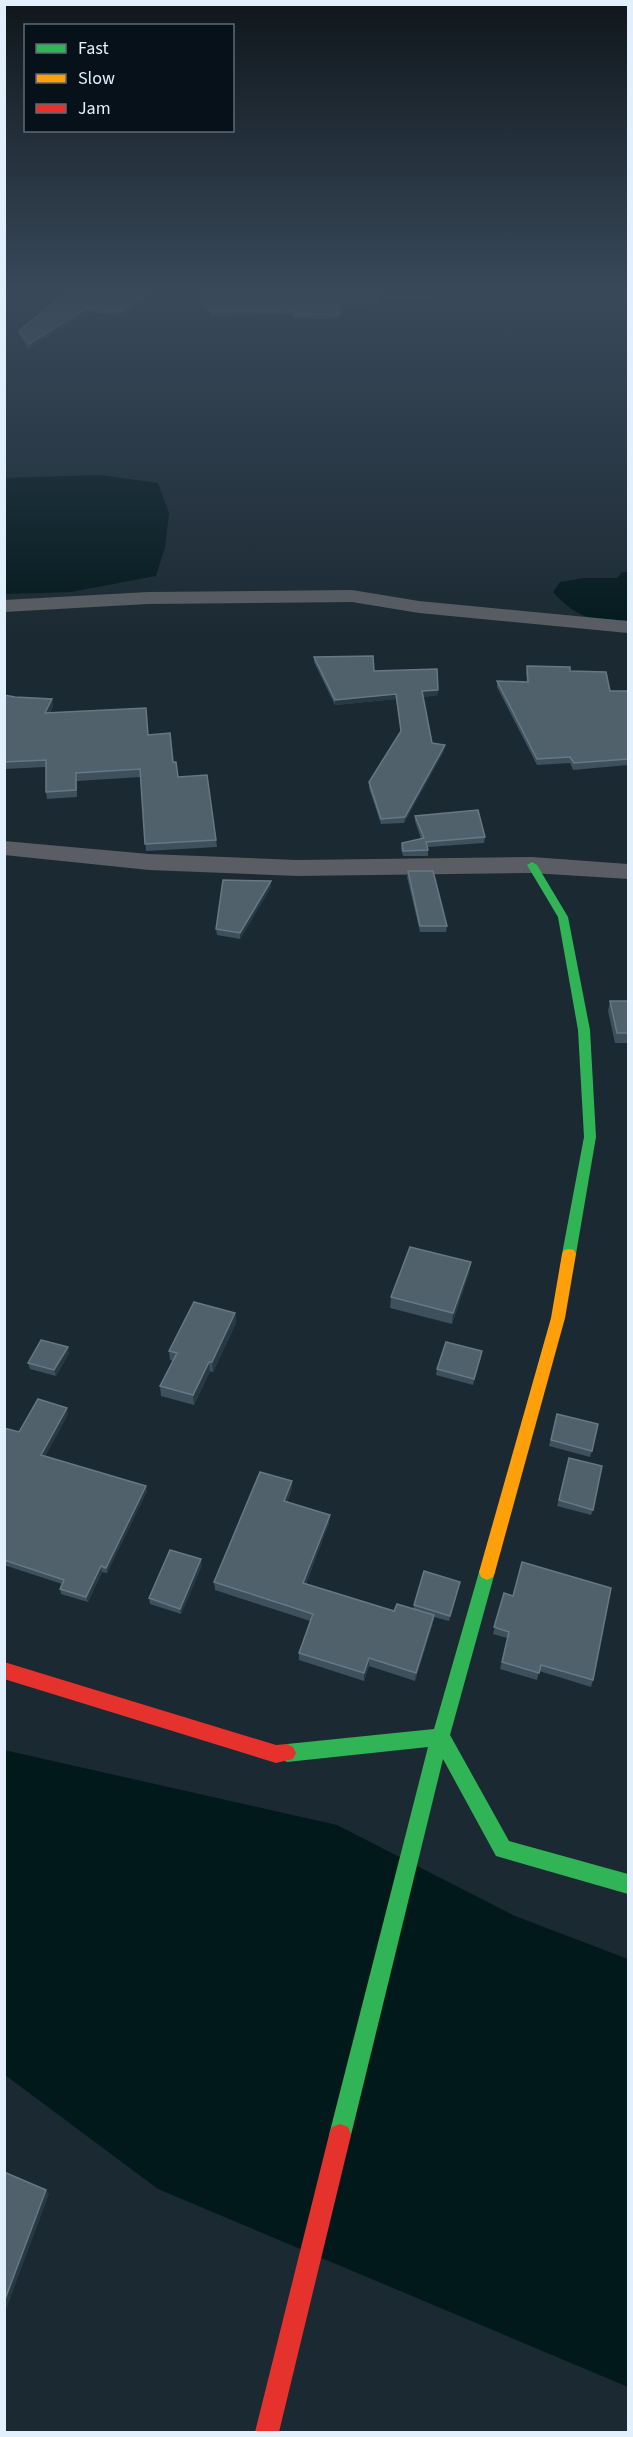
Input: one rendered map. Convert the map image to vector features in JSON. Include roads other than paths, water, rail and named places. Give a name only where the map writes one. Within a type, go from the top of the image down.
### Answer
[{"type":"street","points":[[4,606],[148,598],[352,596],[419,607],[628,627]]},
{"type":"street","points":[[4,848],[149,862],[297,868],[532,865],[628,872]]},
{"type":"street","points":[[267,2433],[426,1788],[558,1318],[590,1137],[584,1030],[563,917],[532,865]]},
{"type":"street","points":[[4,1670],[276,1754],[441,1737]]},
{"type":"street","points":[[441,1737],[503,1849],[628,1884]]}]
